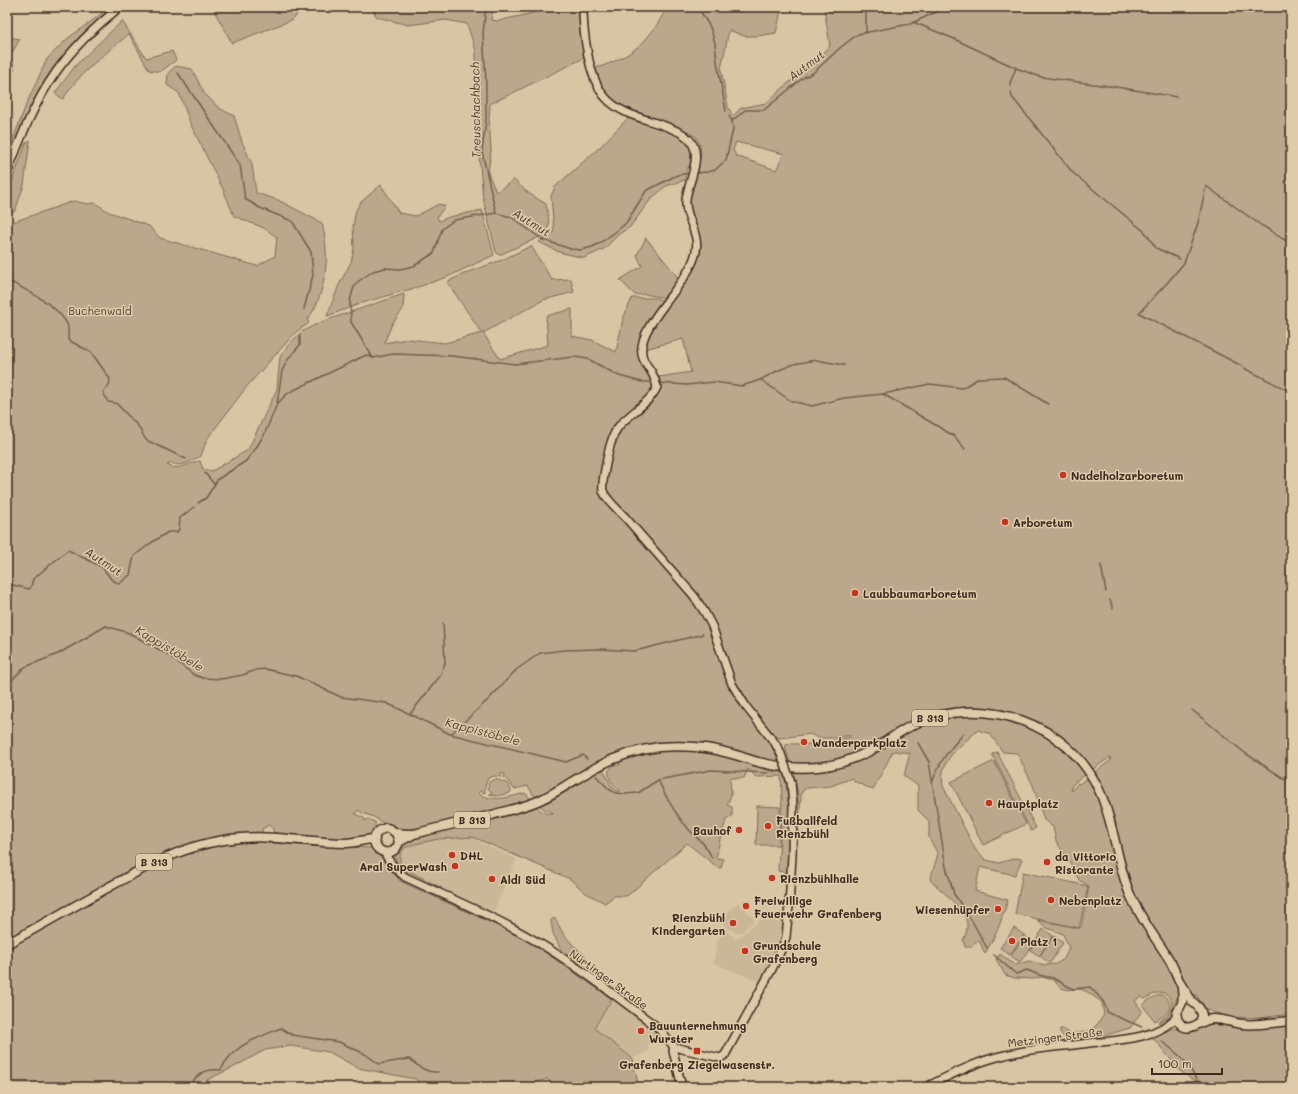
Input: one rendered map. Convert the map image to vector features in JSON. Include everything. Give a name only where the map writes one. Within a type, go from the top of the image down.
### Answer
[{"type":"main road","name":"B 313","points":[[399,842],[414,834],[530,804],[542,799],[596,767],[625,755],[642,750],[676,746],[698,747],[722,751],[774,766],[801,768],[819,767],[850,759],[867,752],[899,732],[918,722],[933,717],[971,711],[1006,715],[1023,720],[1055,737],[1071,750],[1089,772],[1106,807],[1122,874],[1131,896],[1150,932],[1177,973],[1182,986],[1193,1003]]},
{"type":"main road","points":[[389,828],[396,833],[399,842],[396,849],[388,852],[380,851],[375,842],[378,832],[389,828]]},
{"type":"main road","name":"B 313","points":[[396,833],[414,834]]},
{"type":"main road","name":"B 313","points":[[7,944],[149,864],[174,853],[200,845],[246,837],[273,837],[317,842],[375,842]]},
{"type":"main road","name":"B 313","points":[[1181,1006],[1183,998],[1182,986]]},
{"type":"main road","points":[[1193,1003],[1199,1007],[1201,1018],[1194,1027],[1185,1027],[1181,1025],[1177,1017],[1177,1013],[1181,1006],[1193,1003]]},
{"type":"main road","points":[[1201,1018],[1212,1018],[1243,1025],[1291,1021]]},
{"type":"street","points":[[7,174],[34,109],[55,73],[79,44],[120,7]]},
{"type":"street","points":[[583,7],[586,46],[597,84],[603,95],[618,108],[630,114],[676,130],[686,136],[691,141],[695,151],[694,169],[686,205],[687,214],[696,240],[696,252],[684,278],[661,308],[643,342],[642,355],[652,373],[657,387],[654,395],[632,412],[618,428],[611,440],[603,481],[603,492],[694,596],[712,626],[732,684],[747,708],[775,743],[781,754],[791,782],[793,805],[792,854],[786,937],[782,948],[725,1055],[722,1057],[701,1054],[674,1047]]},
{"type":"street","name":"Nürtinger Straße","points":[[388,852],[392,864],[397,871],[405,877],[507,926],[552,951],[656,1026],[674,1047],[682,1087]]},
{"type":"street","name":"Metzinger Straße","points":[[926,1087],[968,1068],[1003,1055],[1024,1051],[1129,1039],[1147,1035],[1167,1026],[1177,1017]]},
{"type":"street","name":"Metzinger Straße","points":[[1167,1026],[1181,1025]]},
{"type":"shaded area","points":[[473,837],[478,839],[477,841],[517,859],[493,913],[411,873],[405,869],[400,862],[400,855],[404,848],[415,844],[438,839]]},
{"type":"shaded area","points":[[738,902],[741,908],[743,907],[755,920],[742,932],[735,933],[730,929],[729,930],[720,919]]},
{"type":"shaded area","name":"Grundschule Grafenberg","points":[[784,916],[783,927],[772,961],[761,982],[713,963],[718,939],[728,932],[736,940],[760,920],[781,920]]},
{"type":"shaded area","points":[[612,999],[654,1029],[661,1036],[647,1046],[649,1050],[633,1059],[594,1028]]},
{"type":"green space","points":[[103,7],[110,7],[110,10],[53,70],[7,167],[7,155],[26,105],[47,59],[67,39],[101,14]]},
{"type":"green space","points":[[212,7],[292,7],[297,15],[292,20],[232,43]]},
{"type":"green space","points":[[370,7],[493,7],[491,20],[498,21],[559,7],[581,7],[586,57],[490,104],[489,118],[491,151],[488,173],[496,192],[514,180],[528,193],[546,204],[549,225],[548,229],[542,236],[499,255],[496,252],[483,198],[477,133],[476,51],[467,24],[446,20],[408,25],[377,17]]},
{"type":"green space","name":"Buchenwald","points":[[667,7],[782,7],[776,33],[757,36],[744,36],[729,30],[721,69],[728,107],[733,116],[741,108],[766,103],[830,46],[824,7],[1291,7],[1291,1014],[1259,1018],[1229,1017],[1207,1010],[1196,995],[1190,994],[1177,967],[1145,915],[1131,888],[1109,804],[1094,773],[1111,760],[1110,757],[1092,770],[1075,750],[1063,739],[1030,719],[994,708],[957,708],[938,711],[920,717],[902,726],[863,750],[843,758],[823,762],[791,764],[785,748],[786,745],[792,743],[818,744],[850,737],[850,735],[834,738],[819,738],[810,734],[780,738],[761,730],[771,744],[780,763],[710,745],[669,742],[641,746],[615,754],[603,759],[545,793],[535,797],[528,786],[514,789],[504,778],[505,774],[502,773],[501,777],[494,776],[488,778],[485,786],[485,793],[480,791],[478,793],[490,798],[502,798],[525,793],[531,799],[422,829],[403,832],[358,810],[355,814],[364,818],[365,821],[368,819],[375,822],[373,833],[363,838],[338,839],[274,833],[273,829],[269,825],[262,829],[263,842],[373,848],[381,855],[400,881],[526,939],[612,999],[594,1028],[633,1059],[638,1084],[631,1087],[556,1087],[547,1079],[504,1087],[486,1088],[450,1083],[442,1087],[425,1087],[415,1079],[358,1068],[329,1052],[291,1046],[265,1050],[207,1080],[211,1087],[7,1087],[7,224],[74,201],[87,204],[95,203],[109,212],[149,226],[160,238],[257,266],[275,256],[277,237],[264,228],[234,216],[224,191],[191,125],[179,93],[167,85],[168,73],[176,66],[192,69],[204,93],[219,108],[234,116],[242,142],[252,164],[256,193],[278,200],[322,223],[326,244],[326,268],[316,306],[307,320],[309,323],[296,332],[248,385],[207,439],[201,456],[183,464],[175,465],[172,463],[167,465],[176,468],[200,461],[203,469],[212,471],[248,450],[277,389],[280,357],[289,344],[303,331],[321,322],[404,294],[403,309],[392,324],[384,343],[407,339],[445,343],[482,333],[447,282],[468,272],[502,260],[531,246],[552,280],[571,279],[574,292],[543,300],[483,333],[500,359],[548,345],[546,316],[572,309],[572,336],[592,340],[616,352],[623,319],[632,298],[656,298],[663,301],[647,329],[640,345],[639,358],[641,363],[650,376],[659,377],[691,372],[683,339],[645,349],[651,331],[684,285],[701,250],[690,210],[690,200],[701,153],[700,145],[696,137],[689,132],[646,117],[614,101],[607,95],[601,86],[596,68],[609,64],[630,53],[647,38],[661,19]],"holes":[[[736,142],[784,154],[776,170],[736,156],[733,150]]]},
{"type":"green space","points":[[122,21],[146,58],[172,51],[176,60],[160,72],[149,70],[129,34],[85,72],[63,99],[55,93],[76,65]]},
{"type":"green space","points":[[7,37],[20,39],[9,58],[13,61],[14,71],[7,75]]},
{"type":"green space","points":[[631,117],[671,132],[681,137],[688,144],[693,151],[693,160],[685,174],[685,180],[666,186],[651,199],[630,227],[619,234],[604,249],[584,258],[559,252],[539,242],[554,232],[551,196],[555,187],[600,147],[628,118]]},
{"type":"green space","points":[[30,140],[24,185],[15,211],[7,216],[7,195],[26,143]]},
{"type":"green space","points":[[381,185],[399,213],[416,216],[439,204],[445,206],[437,217],[439,221],[449,217],[482,210],[494,255],[447,277],[362,303],[327,316],[339,285],[351,262],[354,249],[353,226],[356,210],[361,202]]},
{"type":"green space","points":[[646,238],[680,280],[666,298],[644,294],[635,295],[620,280],[642,266],[637,255]]},
{"type":"green space","points":[[983,715],[1024,724],[1052,739],[1077,763],[1086,774],[1073,784],[1071,788],[1072,791],[1078,783],[1079,784],[1088,778],[1094,788],[1101,802],[1126,894],[1132,907],[1170,969],[1180,996],[1175,1001],[1170,1014],[1159,1023],[1158,1022],[1169,1013],[1172,1004],[1168,995],[1156,993],[1144,999],[1141,996],[1135,1001],[1142,1011],[1130,1028],[1103,1036],[1066,1040],[1060,1032],[1060,1029],[1063,1029],[1069,1034],[1092,1031],[1104,1015],[1102,1002],[1083,990],[1064,989],[1054,980],[1041,977],[1033,979],[1015,978],[1005,975],[996,959],[1000,954],[1015,965],[1029,961],[1045,965],[1056,964],[1064,959],[1069,948],[1063,934],[1047,928],[1037,920],[1079,928],[1081,927],[1089,886],[1079,880],[1071,864],[1056,841],[1053,827],[1044,820],[1033,785],[1017,753],[1003,752],[990,734],[978,730],[952,754],[947,761],[942,776],[943,786],[976,851],[986,860],[999,863],[1016,858],[1022,859],[1015,875],[980,867],[975,891],[1008,900],[998,929],[985,954],[979,940],[972,947],[965,947],[963,940],[967,924],[964,915],[950,898],[930,880],[938,854],[929,838],[929,821],[918,810],[918,786],[904,776],[910,753],[893,751],[873,790],[854,781],[852,778],[831,786],[807,788],[803,790],[801,796],[797,846],[798,794],[793,771],[827,769],[930,722],[956,716]]},
{"type":"green space","points":[[676,749],[717,754],[730,757],[762,769],[783,772],[789,795],[788,873],[778,871],[782,799],[781,776],[756,777],[748,769],[744,778],[730,778],[731,795],[727,805],[732,807],[732,816],[726,820],[716,858],[723,859],[721,868],[717,867],[687,843],[627,896],[614,896],[605,903],[586,893],[570,879],[473,837],[438,839],[404,848],[400,855],[400,862],[405,869],[442,888],[410,876],[398,865],[395,852],[400,845],[413,838],[477,823],[536,806],[540,810],[549,814],[554,813],[539,805],[564,792],[597,770],[603,769],[612,787],[619,792],[620,790],[609,776],[609,770],[613,766],[620,765],[620,763],[614,763],[638,754]]},
{"type":"green space","points":[[997,752],[1036,828],[1031,831],[992,754]]},
{"type":"green space","name":"Hauptplatz","points":[[994,761],[1026,824],[983,845],[951,782]]},
{"type":"green space","points":[[496,779],[508,784],[511,790],[510,793],[497,796],[489,794],[492,793],[488,788],[489,782]]},
{"type":"green space","name":"Fußballfeld Rienzbühl","points":[[757,806],[780,807],[779,845],[756,845]]},
{"type":"green space","name":"Nebenplatz","points":[[1023,872],[1088,886],[1079,928],[1015,914]]},
{"type":"green space","points":[[552,919],[556,919],[558,925],[568,940],[586,956],[581,963],[577,963],[563,954],[553,933]]},
{"type":"green space","name":"Platz 1","points":[[1014,928],[1024,935],[1010,955],[1000,948]]},
{"type":"green space","points":[[1043,929],[1053,936],[1039,956],[1030,950]]},
{"type":"green space","points":[[1024,935],[1034,942],[1020,962],[1011,956]]},
{"type":"green space","points":[[1054,936],[1063,943],[1050,963],[1040,956]]},
{"type":"green space","points":[[1160,995],[1168,999],[1170,1007],[1167,1013],[1155,1021],[1143,1006],[1148,1000]]},
{"type":"green space","points":[[1203,1024],[1239,1028],[1266,1028],[1289,1025],[1291,1027],[1291,1087],[1203,1087],[1180,1071],[1156,1041],[1151,1037],[1176,1028]]},
{"type":"waterway","name":"Treuschachbach","points":[[486,7],[483,33],[486,81],[486,120],[482,152],[496,213]]},
{"type":"waterway","points":[[700,7],[702,14],[710,27],[715,43],[726,111]]},
{"type":"waterway","points":[[866,7],[866,33]]},
{"type":"waterway","name":"Autmut","points":[[696,173],[715,170],[726,160],[733,129],[732,121],[745,110],[764,110],[804,77],[813,73],[841,47],[858,34],[910,24],[947,7]]},
{"type":"waterway","points":[[913,22],[952,38],[1016,68],[1041,77],[1177,97]]},
{"type":"waterway","points":[[1010,86],[1016,68]]},
{"type":"waterway","points":[[178,73],[240,165],[245,199],[260,208],[292,221],[311,252],[313,275],[304,309]]},
{"type":"waterway","points":[[1011,92],[1012,97],[1073,173],[1145,232],[1156,248],[1180,259]]},
{"type":"waterway","name":"Autmut","points":[[729,116],[732,121]]},
{"type":"waterway","name":"Autmut","points":[[373,358],[351,322],[350,301],[356,283],[373,271],[385,268],[400,269],[414,266],[434,253],[442,229],[454,220],[496,213],[511,217],[543,240],[571,249],[581,250],[600,243],[626,223],[646,191],[677,175],[691,173]]},
{"type":"waterway","points":[[1242,366],[1139,313],[1184,263],[1198,223],[1206,186],[1262,226]]},
{"type":"waterway","points":[[1263,226],[1291,244]]},
{"type":"waterway","points":[[7,280],[49,304],[67,324],[68,340],[91,352],[110,379],[109,386],[103,392],[108,402],[116,403],[138,426],[146,440],[186,459]]},
{"type":"waterway","points":[[277,404],[282,371],[288,359],[300,345],[300,336]]},
{"type":"waterway","points":[[198,503],[206,498],[218,479],[246,461],[265,433],[277,404],[288,393],[366,355],[373,358],[393,354],[452,356],[515,364],[574,357],[588,359],[619,376],[642,382],[652,382]]},
{"type":"waterway","points":[[658,383],[687,385],[714,382],[742,386],[760,380],[794,364],[816,360],[844,365]]},
{"type":"waterway","points":[[1244,368],[1291,392]]},
{"type":"waterway","points":[[883,394],[930,384],[962,388],[979,378],[1004,377],[1048,404]]},
{"type":"waterway","points":[[761,380],[791,401],[812,406],[844,398],[883,394],[954,436],[965,449]]},
{"type":"waterway","points":[[205,473],[214,484]]},
{"type":"waterway","name":"Autmut","points":[[7,588],[13,585],[29,589],[33,579],[68,550],[102,567],[111,579],[119,584],[130,575],[134,556],[168,532],[177,532],[179,529],[180,518],[194,507]]},
{"type":"waterway","points":[[1101,565],[1106,592]]},
{"type":"waterway","points":[[1110,600],[1113,609]]},
{"type":"waterway","points":[[410,714],[440,676],[445,663],[443,623]]},
{"type":"waterway","name":"Kappistöbele","points":[[7,685],[25,667],[58,654],[106,626],[129,633],[167,654],[194,675],[203,678],[221,679],[265,669],[296,676],[341,697],[386,703],[450,734],[566,762],[583,755],[587,759]]},
{"type":"waterway","points":[[451,734],[489,699],[516,670],[540,653],[564,650],[599,649],[635,651],[703,634]]},
{"type":"waterway","points":[[1192,710],[1245,753],[1291,783]]},
{"type":"waterway","points":[[933,781],[942,761],[964,733]]},
{"type":"waterway","points":[[918,743],[929,762],[946,867],[954,894],[972,921],[987,948]]},
{"type":"waterway","name":"Kappistöbele","points":[[596,776],[610,790],[616,793],[625,794],[638,793],[658,780],[711,770],[768,773]]},
{"type":"waterway","name":"Kappistöbele","points":[[658,780],[677,815],[706,847],[712,858]]},
{"type":"waterway","points":[[994,955],[1016,974],[1027,970],[1039,975],[1053,978],[1073,989],[1090,987],[1103,1001],[1108,1013],[1142,1027]]},
{"type":"waterway","points":[[187,1087],[201,1073],[209,1070],[221,1070],[232,1054],[246,1043],[281,1028],[292,1035],[339,1042],[365,1054],[379,1064],[409,1059],[426,1070],[438,1072]]},
{"type":"waterway","points":[[1161,1041],[1184,1061],[1190,1068],[1197,1081],[1210,1087]]},
{"type":"place","name":"Nadelholzarboretum","points":[[1063,475]]},
{"type":"place","name":"Arboretum","points":[[1005,522]]},
{"type":"place","name":"Laubbaumarboretum","points":[[855,593]]},
{"type":"place","name":"Wanderparkplatz","points":[[804,742]]},
{"type":"place","name":"Hauptplatz","points":[[989,803]]},
{"type":"place","name":"Fußballfeld Rienzbühl","points":[[768,826]]},
{"type":"place","name":"Bauhof","points":[[739,830]]},
{"type":"place","name":"DHL","points":[[452,855]]},
{"type":"place","name":"da Vittorio Ristorante","points":[[1047,862]]},
{"type":"place","name":"Aral SuperWash","points":[[455,866]]},
{"type":"place","name":"Rienzbühlhalle","points":[[772,878]]},
{"type":"place","name":"Aldi Süd","points":[[492,879]]},
{"type":"place","name":"Nebenplatz","points":[[1051,900]]},
{"type":"place","name":"Freiwillige Feuerwehr Grafenberg","points":[[746,906]]},
{"type":"place","name":"Wiesenhüpfer","points":[[998,909]]},
{"type":"place","name":"Rienzbühl Kindergarten","points":[[733,923]]},
{"type":"place","name":"Platz 1","points":[[1012,941]]},
{"type":"place","name":"Grundschule Grafenberg","points":[[745,951]]},
{"type":"place","name":"Bauunternehmung Wurster","points":[[641,1031]]},
{"type":"place","name":"Grafenberg Ziegelwasenstr.","points":[[697,1051]]}]
